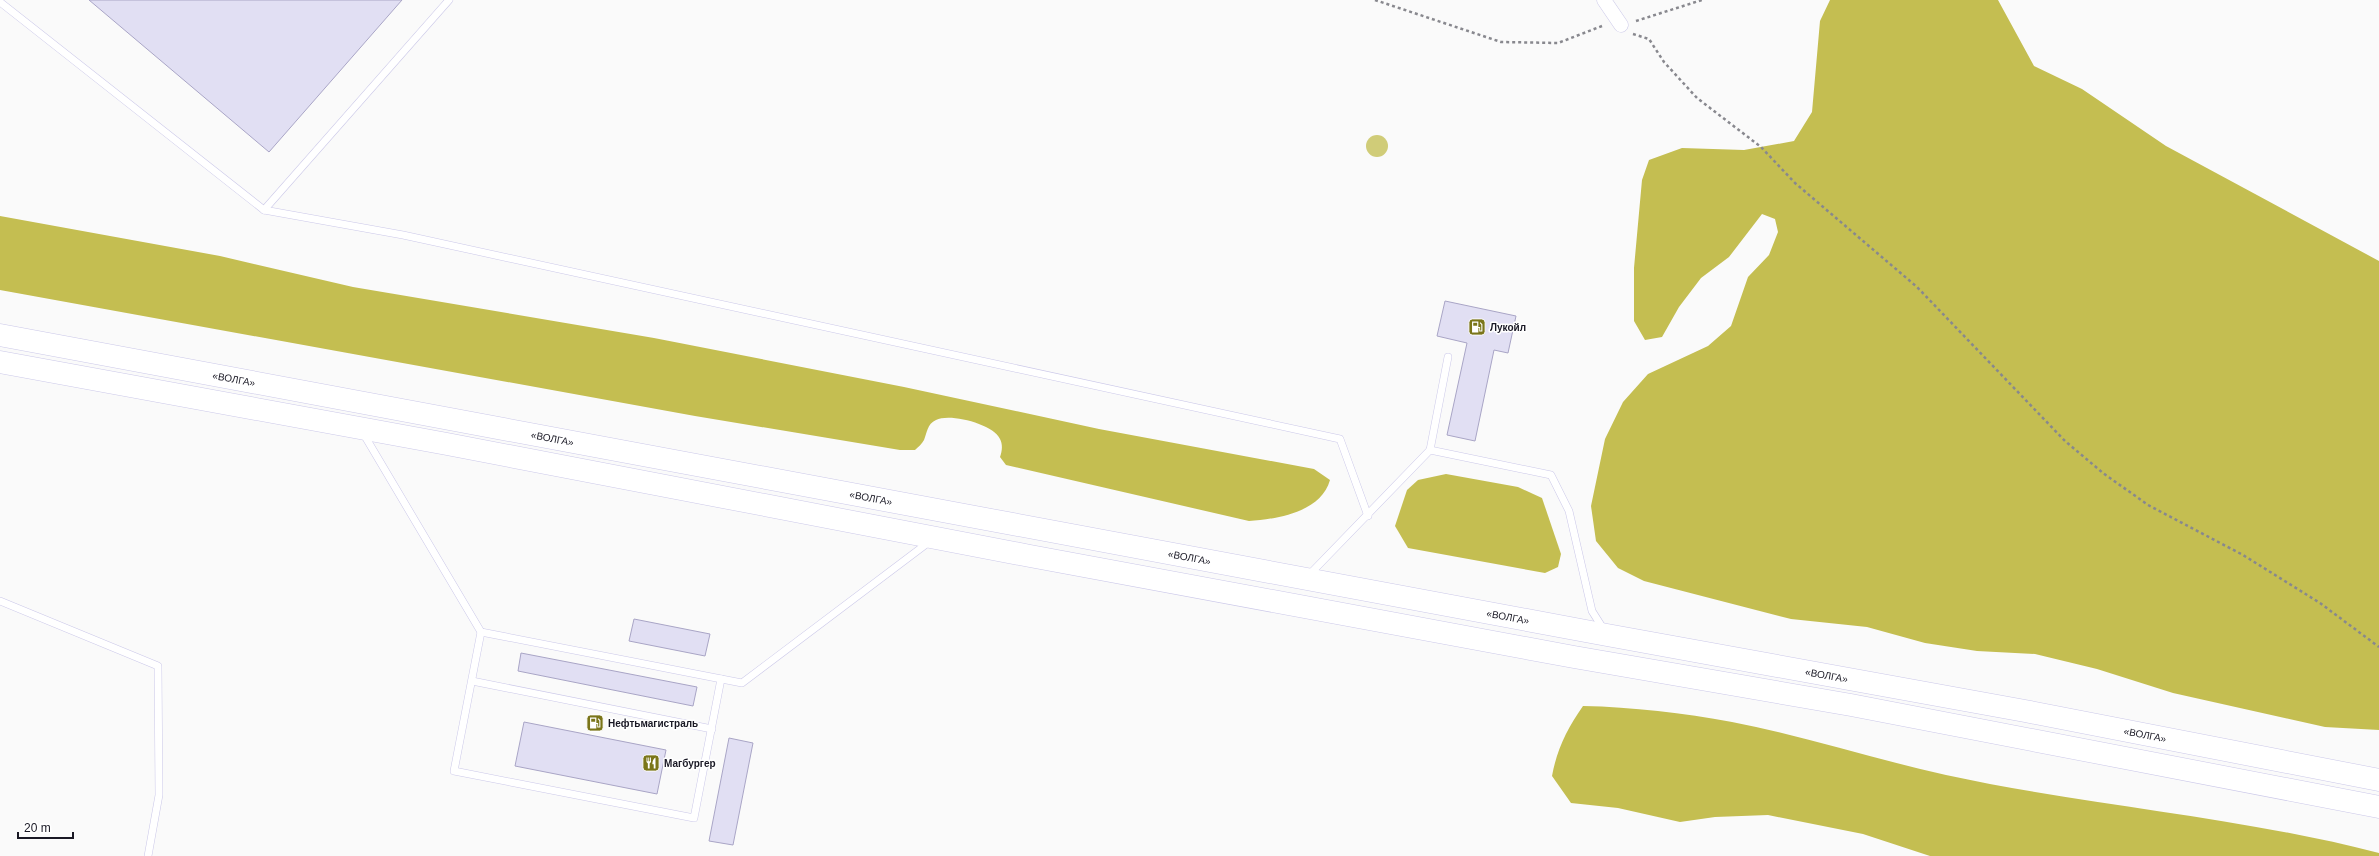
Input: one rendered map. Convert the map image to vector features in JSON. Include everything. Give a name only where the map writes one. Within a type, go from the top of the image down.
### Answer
[{"type":"highway","name":"«ВОЛГА»","points":[[0,335],[1607,635],[2025,711],[2379,780]]},
{"type":"highway","points":[[0,362],[360,428],[935,538],[1574,657],[1850,705],[2379,807]]},
{"type":"street","points":[[1604,0],[1622,25]]},
{"type":"lane","points":[[264,210],[450,0]]},
{"type":"lane","points":[[0,2],[264,210],[403,235],[1340,439],[1368,516]]},
{"type":"lane","points":[[1306,578],[1368,516],[1430,450],[1448,357]]},
{"type":"lane","points":[[360,428],[481,632],[454,770],[694,818],[721,679]]},
{"type":"lane","points":[[1430,450],[1551,475],[1569,511],[1592,611],[1607,635]]},
{"type":"lane","points":[[481,632],[742,683],[935,538]]},
{"type":"lane","points":[[0,601],[158,666],[159,795],[148,856]]},
{"type":"lane","points":[[472,681],[712,729]]},
{"type":"path","points":[[1375,0],[1501,42],[1558,43]]},
{"type":"path","points":[[1622,25],[1638,37],[1649,39],[1664,62],[1697,98],[1761,147],[1794,183],[1916,287],[2065,441],[2103,473],[2148,505],[2250,559],[2320,603],[2367,636],[2379,647]]},
{"type":"shaded area","points":[[1830,0],[1998,0],[2034,66],[2082,89],[2166,146],[2379,261],[2379,730],[2325,727],[2173,693],[2097,669],[2035,654],[1977,651],[1925,643],[1867,627],[1791,619],[1644,581],[1618,568],[1596,541],[1591,506],[1605,439],[1623,402],[1648,374],[1708,346],[1731,326],[1748,277],[1769,255],[1778,232],[1775,219],[1762,214],[1729,257],[1701,278],[1679,307],[1662,337],[1645,340],[1634,321],[1634,268],[1642,180],[1649,160],[1682,148],[1744,150],[1794,141],[1812,112],[1820,21]]},
{"type":"shaded area","points":[[1377,135],[1385,138],[1388,146],[1385,154],[1377,157],[1369,154],[1366,146],[1369,138]]},
{"type":"shaded area","points":[[0,216],[220,256],[353,287],[654,338],[904,387],[1099,429],[1314,469],[1330,480],[1325,491],[1318,500],[1308,507],[1285,516],[1249,521],[1006,465],[1000,457],[1002,444],[996,434],[989,429],[971,421],[961,419],[942,418],[936,420],[929,426],[923,441],[915,450],[900,450],[695,416],[0,290]]},
{"type":"shaded area","points":[[1446,474],[1518,487],[1542,498],[1561,554],[1558,567],[1545,573],[1408,548],[1395,526],[1407,490],[1418,480]]},
{"type":"shaded area","points":[[1583,706],[1658,711],[1732,722],[1786,734],[1946,775],[2000,786],[2272,830],[2325,840],[2379,853],[2379,856],[1930,856],[1863,834],[1768,815],[1715,817],[1680,822],[1618,808],[1571,803],[1552,776],[1563,740]]},
{"type":"building","points":[[89,0],[402,0],[269,152]]},
{"type":"building","points":[[1445,301],[1516,316],[1508,353],[1494,350],[1475,441],[1447,435],[1467,343],[1437,336]]},
{"type":"building","points":[[634,619],[710,634],[705,656],[629,641]]},
{"type":"building","points":[[521,653],[697,687],[693,706],[518,671]]},
{"type":"building","points":[[524,722],[666,750],[657,794],[515,766]]},
{"type":"building","points":[[729,738],[753,743],[733,845],[709,841]]},
{"type":"place","name":"Лукойл","points":[[1477,327]]},
{"type":"place","name":"Нефтьмагистраль","points":[[595,723]]},
{"type":"place","name":"Магбургер","points":[[651,763]]}]
